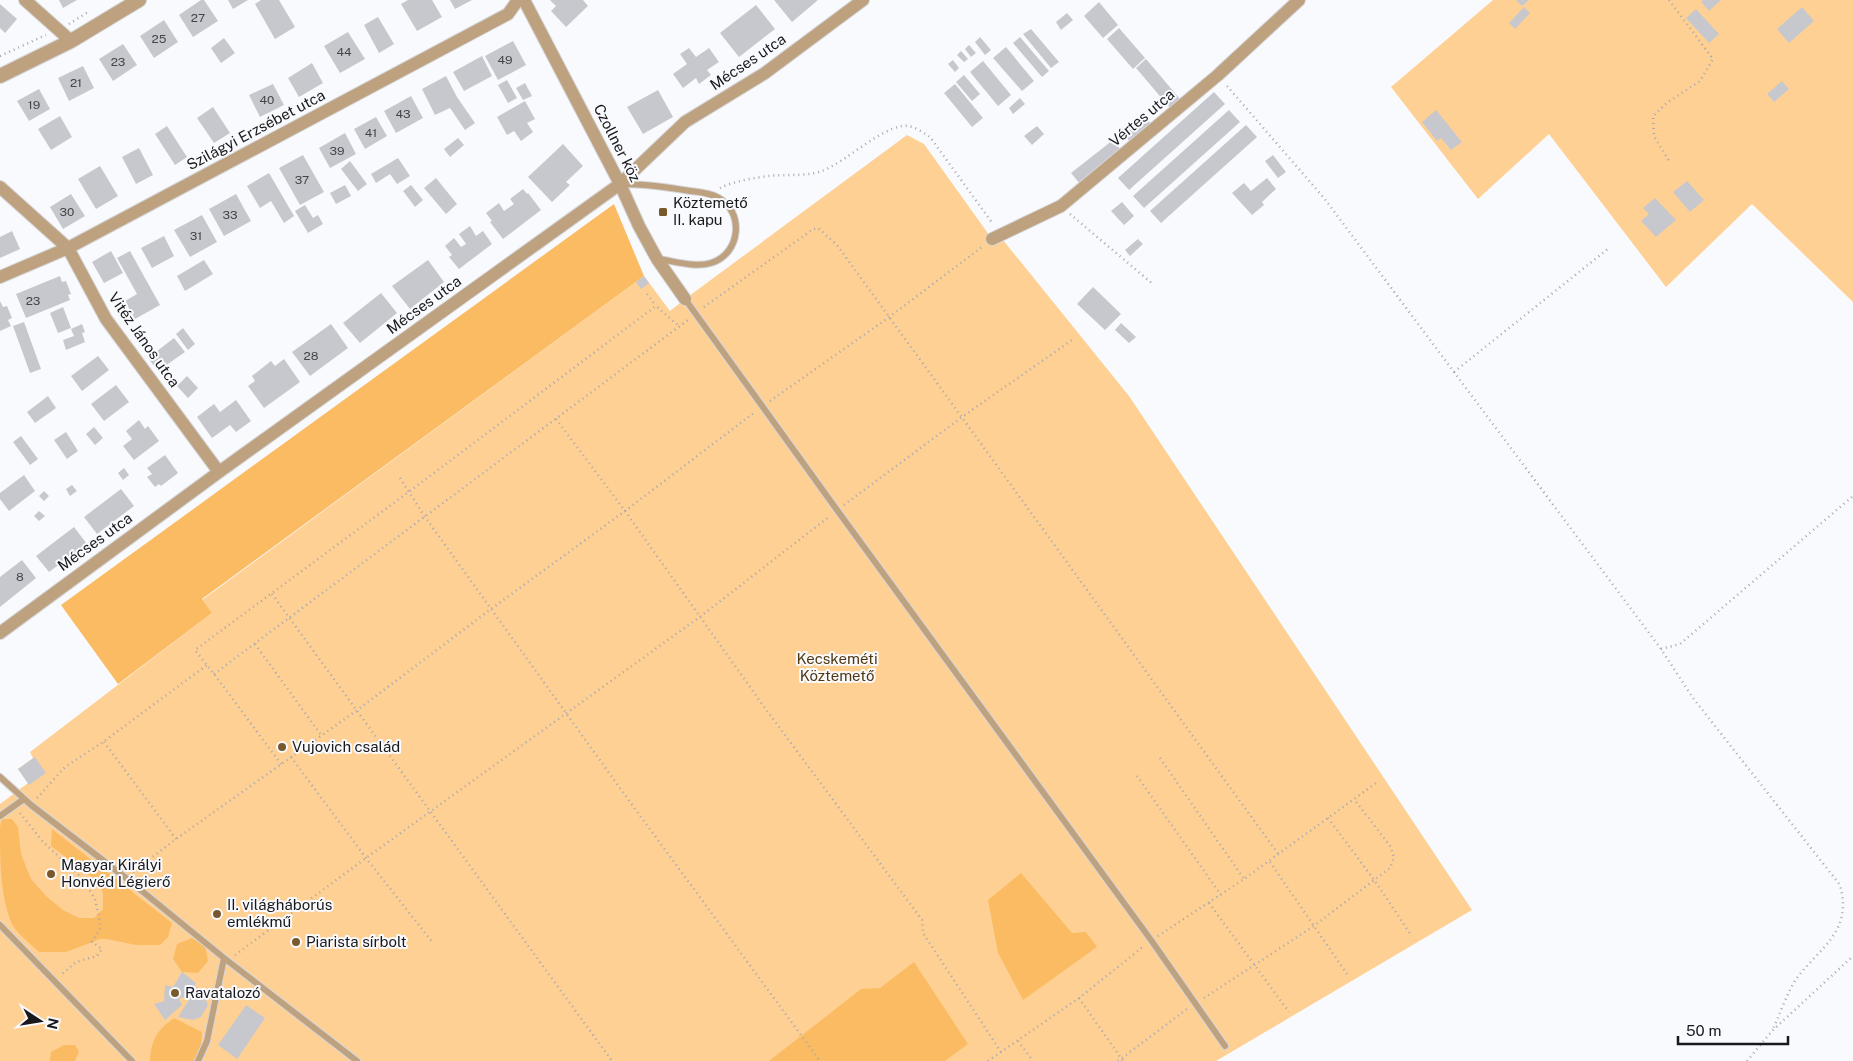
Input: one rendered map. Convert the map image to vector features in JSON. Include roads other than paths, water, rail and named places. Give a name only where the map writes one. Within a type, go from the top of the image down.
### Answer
[{"type":"street","points":[[25,0],[71,41]]},
{"type":"street","points":[[0,76],[71,41],[139,0]]},
{"type":"street","name":"Szilágyi Erzsébet utca","points":[[0,277],[68,248],[508,14],[518,0]]},
{"type":"street","name":"Czollner köz","points":[[524,0],[620,184],[639,226],[657,259],[685,299]]},
{"type":"street","name":"Mécses utca","points":[[0,633],[219,472],[620,184],[684,122],[765,72],[863,0]]},
{"type":"street","name":"Vértes utca","points":[[992,239],[1061,206],[1218,75],[1298,0]]},
{"type":"street","name":"Vitéz János utca","points":[[0,187],[68,248],[106,319],[219,472]]},
{"type":"lane","points":[[620,184],[651,184],[708,194],[724,201],[734,215],[736,232],[725,255],[710,263],[701,265],[657,259]]},
{"type":"lane","points":[[685,299],[1151,940],[1225,1046]]},
{"type":"lane","points":[[0,777],[28,802],[126,878],[225,960],[356,1061]]},
{"type":"lane","points":[[0,816],[28,802]]},
{"type":"lane","points":[[0,925],[132,1061]]},
{"type":"lane","points":[[198,1061],[208,1041],[225,960]]},
{"type":"place","name":"Köztemető II. kapu","points":[[663,212]]},
{"type":"place","name":"Vujovich család","points":[[282,747]]},
{"type":"place","name":"Magyar Királyi Honvéd Légierő","points":[[51,874]]},
{"type":"place","name":"II. világháborús emlékmű","points":[[217,914]]},
{"type":"place","name":"Piarista sírbolt","points":[[296,942]]},
{"type":"place","name":"Ravatalozó","points":[[175,993]]},
{"type":"park label","name":"Kecskeméti Köztemető","points":[[837,668]]}]
